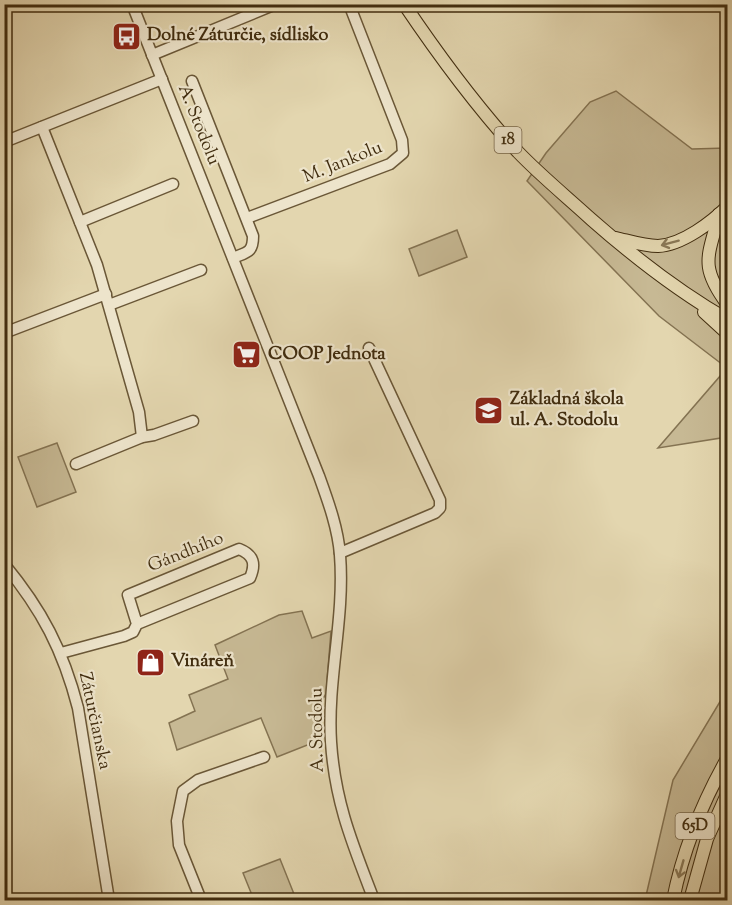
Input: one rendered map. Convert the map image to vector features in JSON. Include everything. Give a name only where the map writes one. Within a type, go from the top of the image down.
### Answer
[{"type":"main road","name":"18","points":[[404,4],[448,67],[518,152],[612,237],[684,292],[728,320]]},
{"type":"main road","points":[[612,237],[647,245],[672,244],[687,237],[723,210]]},
{"type":"main road","points":[[723,210],[709,246],[708,265],[716,287],[728,305]]},
{"type":"main road","points":[[684,292],[728,333]]},
{"type":"main road","name":"65D","points":[[673,900],[693,830],[728,757]]},
{"type":"main road","name":"65D","points":[[690,900],[707,839],[728,792]]},
{"type":"street","name":"A. Stodolu","points":[[132,4],[319,476],[336,532],[340,553],[340,601],[330,725],[332,761],[342,813],[374,900]]},
{"type":"street","points":[[152,55],[276,4]]},
{"type":"street","name":"M. Jankolu","points":[[247,218],[390,164],[403,153],[402,140],[348,4]]},
{"type":"street","points":[[4,142],[162,79]]},
{"type":"street","name":"A. Stodolu","points":[[192,81],[253,236],[253,246],[250,251],[233,258]]},
{"type":"street","points":[[42,127],[97,265],[139,412],[142,437]]},
{"type":"street","points":[[80,222],[172,184]]},
{"type":"street","points":[[110,306],[201,270]]},
{"type":"street","points":[[4,333],[106,294]]},
{"type":"street","points":[[340,553],[435,513],[440,508],[440,500],[369,348]]},
{"type":"street","points":[[76,464],[142,437],[193,421]]},
{"type":"street","name":"Gándhího","points":[[62,653],[124,636],[133,632],[137,624],[250,578],[254,568],[252,560],[247,552],[239,549],[128,595],[137,624]]},
{"type":"street","name":"Záturčianska","points":[[4,564],[36,607],[62,653],[78,708],[109,900]]},
{"type":"street","points":[[201,900],[179,844],[177,821],[183,791],[198,780],[264,757]]},
{"type":"shaded area","points":[[616,91],[692,149],[727,148],[727,368],[659,316],[527,181],[546,153],[590,102]]},
{"type":"shaded area","points":[[457,230],[467,257],[419,276],[409,249]]},
{"type":"shaded area","points":[[727,368],[727,437],[658,448]]},
{"type":"shaded area","points":[[57,443],[76,492],[37,507],[18,457]]},
{"type":"shaded area","points":[[302,611],[312,638],[331,631],[326,694],[317,708],[315,742],[277,757],[261,718],[177,750],[169,723],[195,711],[189,695],[228,679],[215,645],[279,615]]},
{"type":"shaded area","points":[[727,690],[727,900],[645,900],[673,780]]},
{"type":"shaded area","points":[[280,859],[294,894],[277,900],[254,900],[243,873]]},
{"type":"place","name":"Dolné Záturčie, sídlisko","points":[[126,36]]},
{"type":"place","name":"COOP Jednota","points":[[247,355]]},
{"type":"place","name":"Základná škola ul. A. Stodolu","points":[[489,410]]},
{"type":"place","name":"Vináreň","points":[[150,662]]}]
